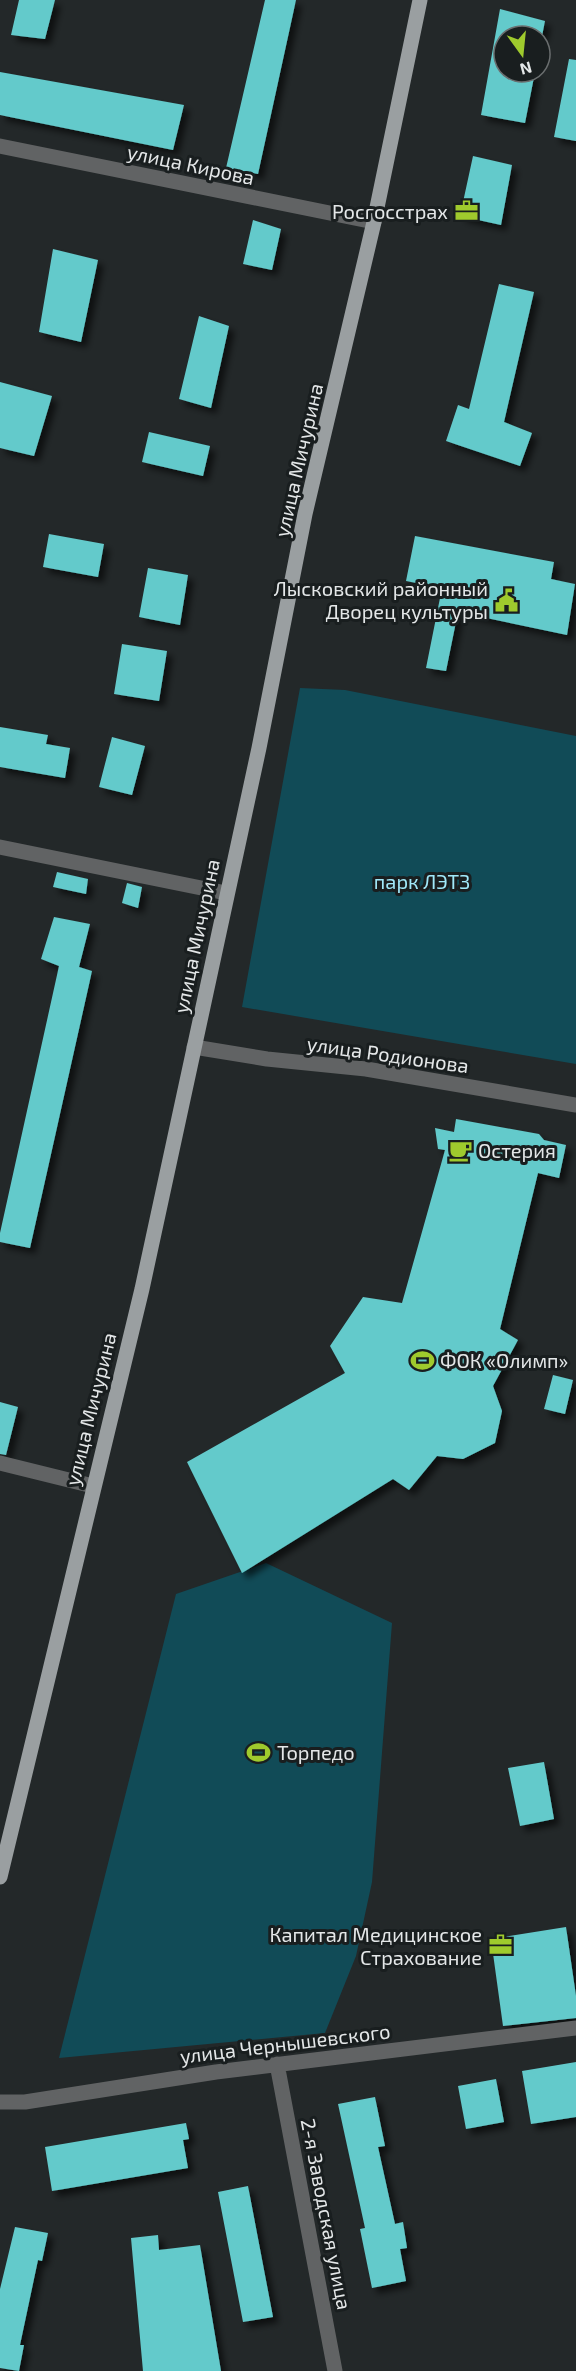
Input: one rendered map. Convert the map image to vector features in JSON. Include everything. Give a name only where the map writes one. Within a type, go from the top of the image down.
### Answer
[{"type":"main road","name":"улица Мичурина","points":[[0,1877],[142,1289],[259,748],[305,514],[374,222],[420,0]]},
{"type":"street","name":"улица Кирова","points":[[0,146],[374,222]]},
{"type":"street","points":[[0,847],[226,893]]},
{"type":"street","name":"улица Родионова","points":[[194,1047],[267,1059],[366,1069],[576,1105]]},
{"type":"street","points":[[0,1463],[93,1486]]},
{"type":"street","name":"улица Чернышевского","points":[[0,2102],[25,2102],[277,2064],[576,2028]]},
{"type":"street","name":"2-я Заводская улица","points":[[277,2064],[335,2371]]},
{"type":"green space","name":"парк ЛЭТЗ","points":[[300,688],[345,690],[576,736],[576,1064],[242,1007]]},
{"type":"green space","name":"Торпедо","points":[[266,1563],[392,1623],[372,1882],[356,1956],[325,2033],[59,2058],[176,1594]]},
{"type":"building","points":[[19,0],[55,0],[45,39],[11,35]]},
{"type":"building","points":[[265,0],[296,0],[258,174],[226,168]]},
{"type":"building","points":[[500,9],[545,21],[544,24],[497,24]]},
{"type":"building","points":[[492,54],[492,84],[533,84],[525,123],[481,115]]},
{"type":"building","points":[[569,59],[576,60],[576,141],[554,137]]},
{"type":"building","points":[[0,72],[184,105],[173,150],[0,115]]},
{"type":"building","points":[[473,156],[512,165],[501,225],[460,216]]},
{"type":"building","points":[[253,220],[281,229],[272,270],[243,264]]},
{"type":"building","points":[[53,249],[98,260],[81,342],[39,332]]},
{"type":"building","points":[[499,284],[534,292],[504,422],[532,433],[520,466],[446,441],[458,405],[469,409]]},
{"type":"building","points":[[199,316],[229,326],[211,408],[179,399]]},
{"type":"building","points":[[0,382],[52,396],[34,456],[0,448]]},
{"type":"building","points":[[149,432],[210,446],[203,476],[142,462]]},
{"type":"building","points":[[49,534],[104,544],[98,577],[43,567]]},
{"type":"building","name":"Лысковский районный Дворец культуры","points":[[415,536],[554,562],[551,579],[575,584],[567,635],[458,612],[446,671],[426,668],[442,588],[406,581]]},
{"type":"building","points":[[148,568],[188,575],[180,625],[139,617]]},
{"type":"building","points":[[122,644],[167,651],[159,701],[114,694]]},
{"type":"building","points":[[0,727],[48,735],[46,744],[70,748],[65,778],[0,767]]},
{"type":"building","points":[[112,737],[145,746],[132,795],[99,787]]},
{"type":"building","points":[[57,872],[88,879],[86,894],[53,887]]},
{"type":"building","points":[[127,883],[142,887],[138,908],[122,903]]},
{"type":"building","points":[[54,917],[90,924],[79,967],[92,971],[30,1248],[0,1242],[0,1233],[59,966],[41,959]]},
{"type":"building","name":"ФОК «Олимп»","points":[[456,1119],[539,1134],[544,1140],[566,1145],[559,1178],[538,1173],[500,1329],[518,1340],[493,1386],[502,1411],[495,1443],[463,1459],[437,1456],[409,1490],[393,1479],[242,1573],[187,1462],[345,1373],[330,1346],[363,1297],[402,1303],[445,1150],[438,1149],[435,1128],[454,1132]]},
{"type":"building","points":[[553,1375],[573,1380],[565,1414],[544,1409]]},
{"type":"building","points":[[0,1402],[18,1407],[6,1455],[0,1454]]},
{"type":"building","points":[[544,1762],[554,1819],[520,1826],[508,1768]]},
{"type":"building","points":[[566,1927],[576,1996],[576,2018],[503,2026],[491,1939]]},
{"type":"building","points":[[576,2062],[576,2117],[531,2124],[522,2071]]},
{"type":"building","points":[[496,2079],[504,2122],[466,2129],[458,2086]]},
{"type":"building","points":[[375,2097],[385,2146],[378,2147],[395,2224],[403,2222],[407,2248],[400,2249],[406,2281],[372,2288],[360,2229],[365,2228],[338,2104]]},
{"type":"building","points":[[186,2123],[189,2139],[183,2140],[188,2168],[52,2191],[45,2147]]},
{"type":"building","points":[[248,2186],[273,2317],[243,2322],[218,2192]]},
{"type":"building","points":[[15,2227],[48,2233],[42,2261],[38,2260],[20,2345],[24,2345],[19,2371],[0,2368],[0,2289]]},
{"type":"building","points":[[158,2235],[159,2250],[200,2245],[221,2371],[143,2371],[131,2238]]},
{"type":"place","name":"Росгосстрах","points":[[466,211]]},
{"type":"place","name":"Лысковский районный Дворец культуры","points":[[506,600]]},
{"type":"place","name":"Остерия","points":[[460,1150]]},
{"type":"place","name":"ФОК «Олимп»","points":[[422,1360]]},
{"type":"place","name":"Торпедо","points":[[259,1752]]},
{"type":"place","name":"Капитал Медицинское Страхование","points":[[500,1945]]}]
